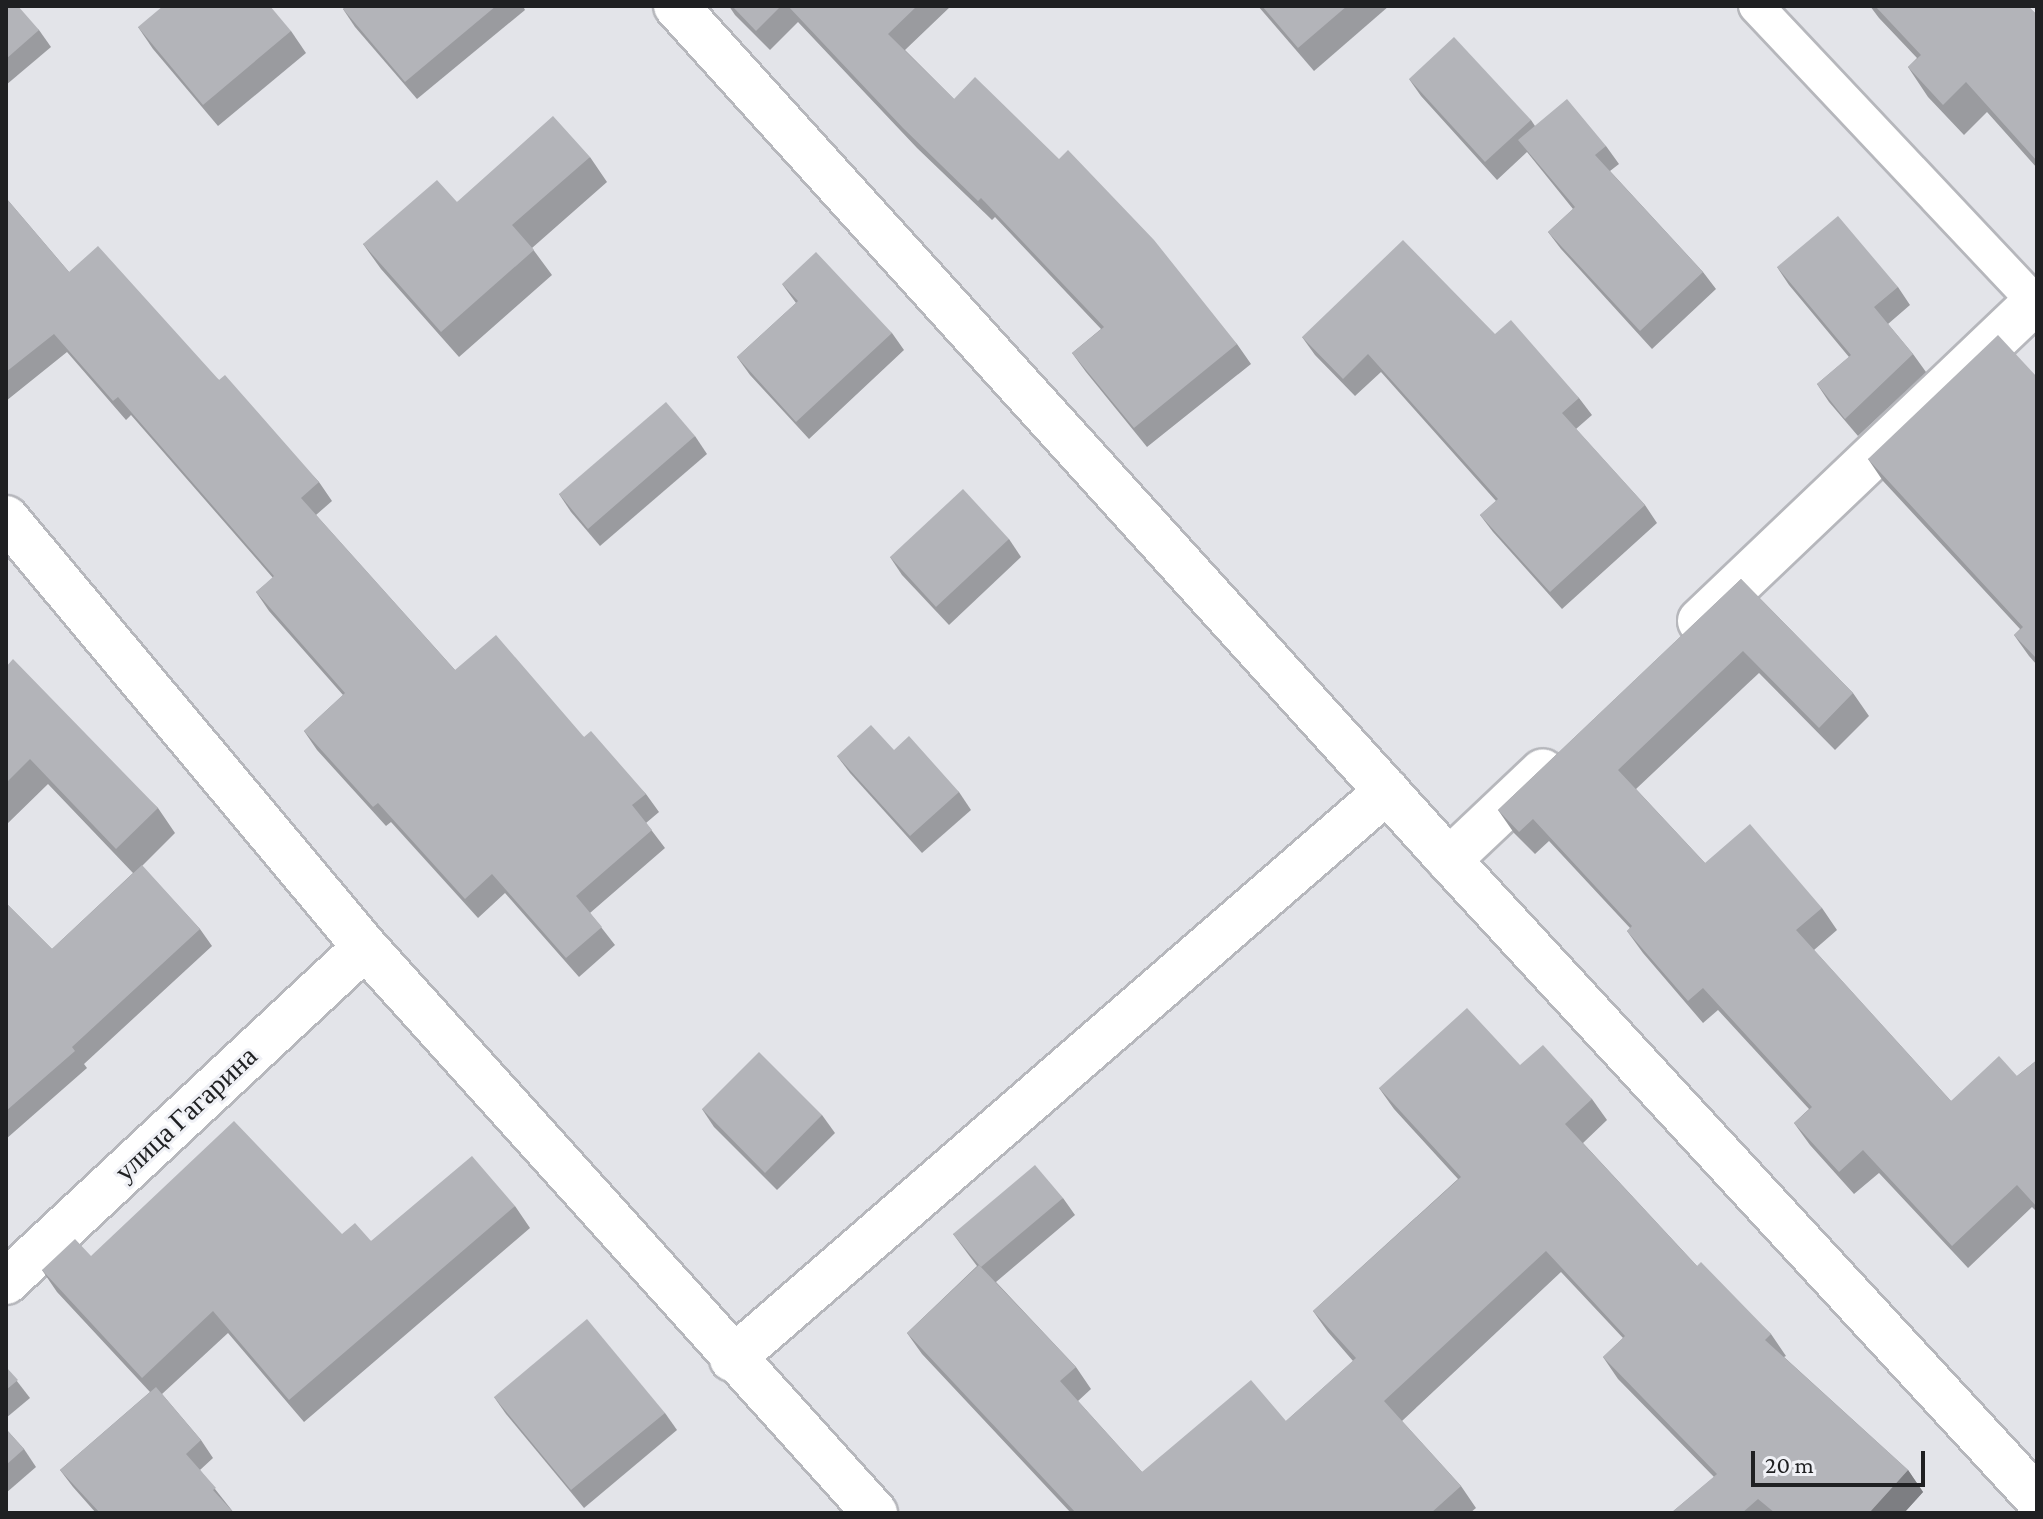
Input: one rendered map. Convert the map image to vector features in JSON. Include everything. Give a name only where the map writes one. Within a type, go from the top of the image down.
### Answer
[{"type":"street","points":[[676,6],[1449,860],[2037,1498]]},
{"type":"street","points":[[1667,652],[2036,303]]},
{"type":"street","points":[[6,518],[365,947],[732,1359],[875,1513]]},
{"type":"street","points":[[1449,860],[1575,740]]},
{"type":"street","points":[[732,1359],[1387,791]]},
{"type":"street","name":"улица Гагарина","points":[[6,1282],[365,947]]},
{"type":"lane","points":[[1756,6],[2036,303]]},
{"type":"building","points":[[6,6],[18,6],[39,30],[6,59]]},
{"type":"building","points":[[163,6],[270,6],[291,31],[203,105],[138,27]]},
{"type":"building","points":[[347,6],[496,6],[405,82],[343,9]]},
{"type":"building","points":[[732,6],[781,6],[756,31]]},
{"type":"building","points":[[788,6],[917,6],[888,34],[954,99],[975,77],[1059,159],[1068,150],[1154,240],[1237,344],[1134,428],[1072,353],[1104,327],[981,198],[978,201],[903,128]]},
{"type":"building","points":[[1262,6],[1347,6],[1298,48]]},
{"type":"building","points":[[1875,6],[2028,6],[2037,15],[2037,161],[1966,82],[1943,105],[1908,67],[1921,55]]},
{"type":"building","points":[[1454,37],[1531,120],[1485,162],[1409,79]]},
{"type":"building","points":[[1567,99],[1606,146],[1595,155],[1703,272],[1640,331],[1548,232],[1575,207],[1518,140]]},
{"type":"building","points":[[553,116],[590,157],[512,225],[534,250],[441,332],[363,244],[437,180],[457,202]]},
{"type":"building","points":[[6,198],[69,272],[98,246],[219,380],[225,375],[319,482],[301,498],[455,670],[496,635],[584,737],[591,731],[646,794],[632,805],[652,830],[576,896],[602,927],[566,958],[492,874],[465,899],[378,803],[373,807],[304,731],[345,693],[256,592],[274,576],[118,397],[113,401],[54,334],[6,372]]},
{"type":"building","points":[[1838,216],[1898,287],[1874,307],[1913,354],[1845,419],[1817,384],[1851,355],[1777,267]]},
{"type":"building","points":[[1403,240],[1495,334],[1511,320],[1579,398],[1562,413],[1645,505],[1550,592],[1480,515],[1498,499],[1368,354],[1343,379],[1302,337]]},
{"type":"building","points":[[816,252],[892,333],[796,422],[737,357],[798,301],[782,284]]},
{"type":"building","points":[[1998,335],[2037,377],[2037,659],[2014,635],[2023,627],[1868,459]]},
{"type":"building","points":[[666,402],[695,436],[588,529],[559,494]]},
{"type":"building","points":[[963,489],[1009,539],[936,607],[890,557]]},
{"type":"building","points":[[1741,579],[1853,693],[1819,728],[1743,651],[1618,770],[1705,863],[1750,824],[1822,908],[1796,930],[1951,1101],[1999,1056],[2017,1076],[2037,1060],[2037,1207],[2017,1185],[1952,1246],[1863,1150],[1839,1172],[1794,1123],[1812,1107],[1703,988],[1688,1001],[1627,931],[1632,926],[1533,819],[1519,832],[1498,810]]},
{"type":"building","points":[[13,659],[158,808],[116,849],[30,759],[6,783],[6,667]]},
{"type":"building","points":[[871,725],[894,750],[909,736],[959,792],[910,836],[837,756]]},
{"type":"building","points":[[142,865],[200,929],[72,1047],[75,1051],[6,1111],[6,903],[52,949]]},
{"type":"building","points":[[1467,1008],[1520,1065],[1543,1045],[1592,1099],[1565,1124],[1697,1266],[1701,1262],[1771,1334],[1765,1340],[1908,1470],[1869,1513],[1775,1513],[1758,1499],[1742,1513],[1671,1513],[1717,1474],[1603,1357],[1625,1336],[1546,1251],[1384,1401],[1461,1486],[1431,1513],[1076,1513],[907,1333],[979,1265],[1076,1367],[1060,1381],[1142,1472],[1251,1380],[1286,1421],[1356,1358],[1313,1311],[1461,1177],[1379,1088]]},
{"type":"building","points":[[759,1052],[822,1115],[765,1173],[702,1109]]},
{"type":"building","points":[[234,1121],[342,1234],[355,1223],[371,1241],[472,1156],[515,1206],[289,1400],[213,1311],[142,1378],[42,1270],[75,1239],[91,1256]]},
{"type":"building","points":[[1035,1165],[1063,1198],[981,1267],[953,1234]]},
{"type":"building","points":[[587,1319],[665,1413],[571,1490],[494,1397]]},
{"type":"building","points":[[6,1367],[18,1380],[6,1390]]},
{"type":"building","points":[[156,1387],[201,1440],[186,1454],[234,1513],[100,1513],[60,1470]]},
{"type":"building","points":[[6,1429],[24,1449],[6,1465]]}]
